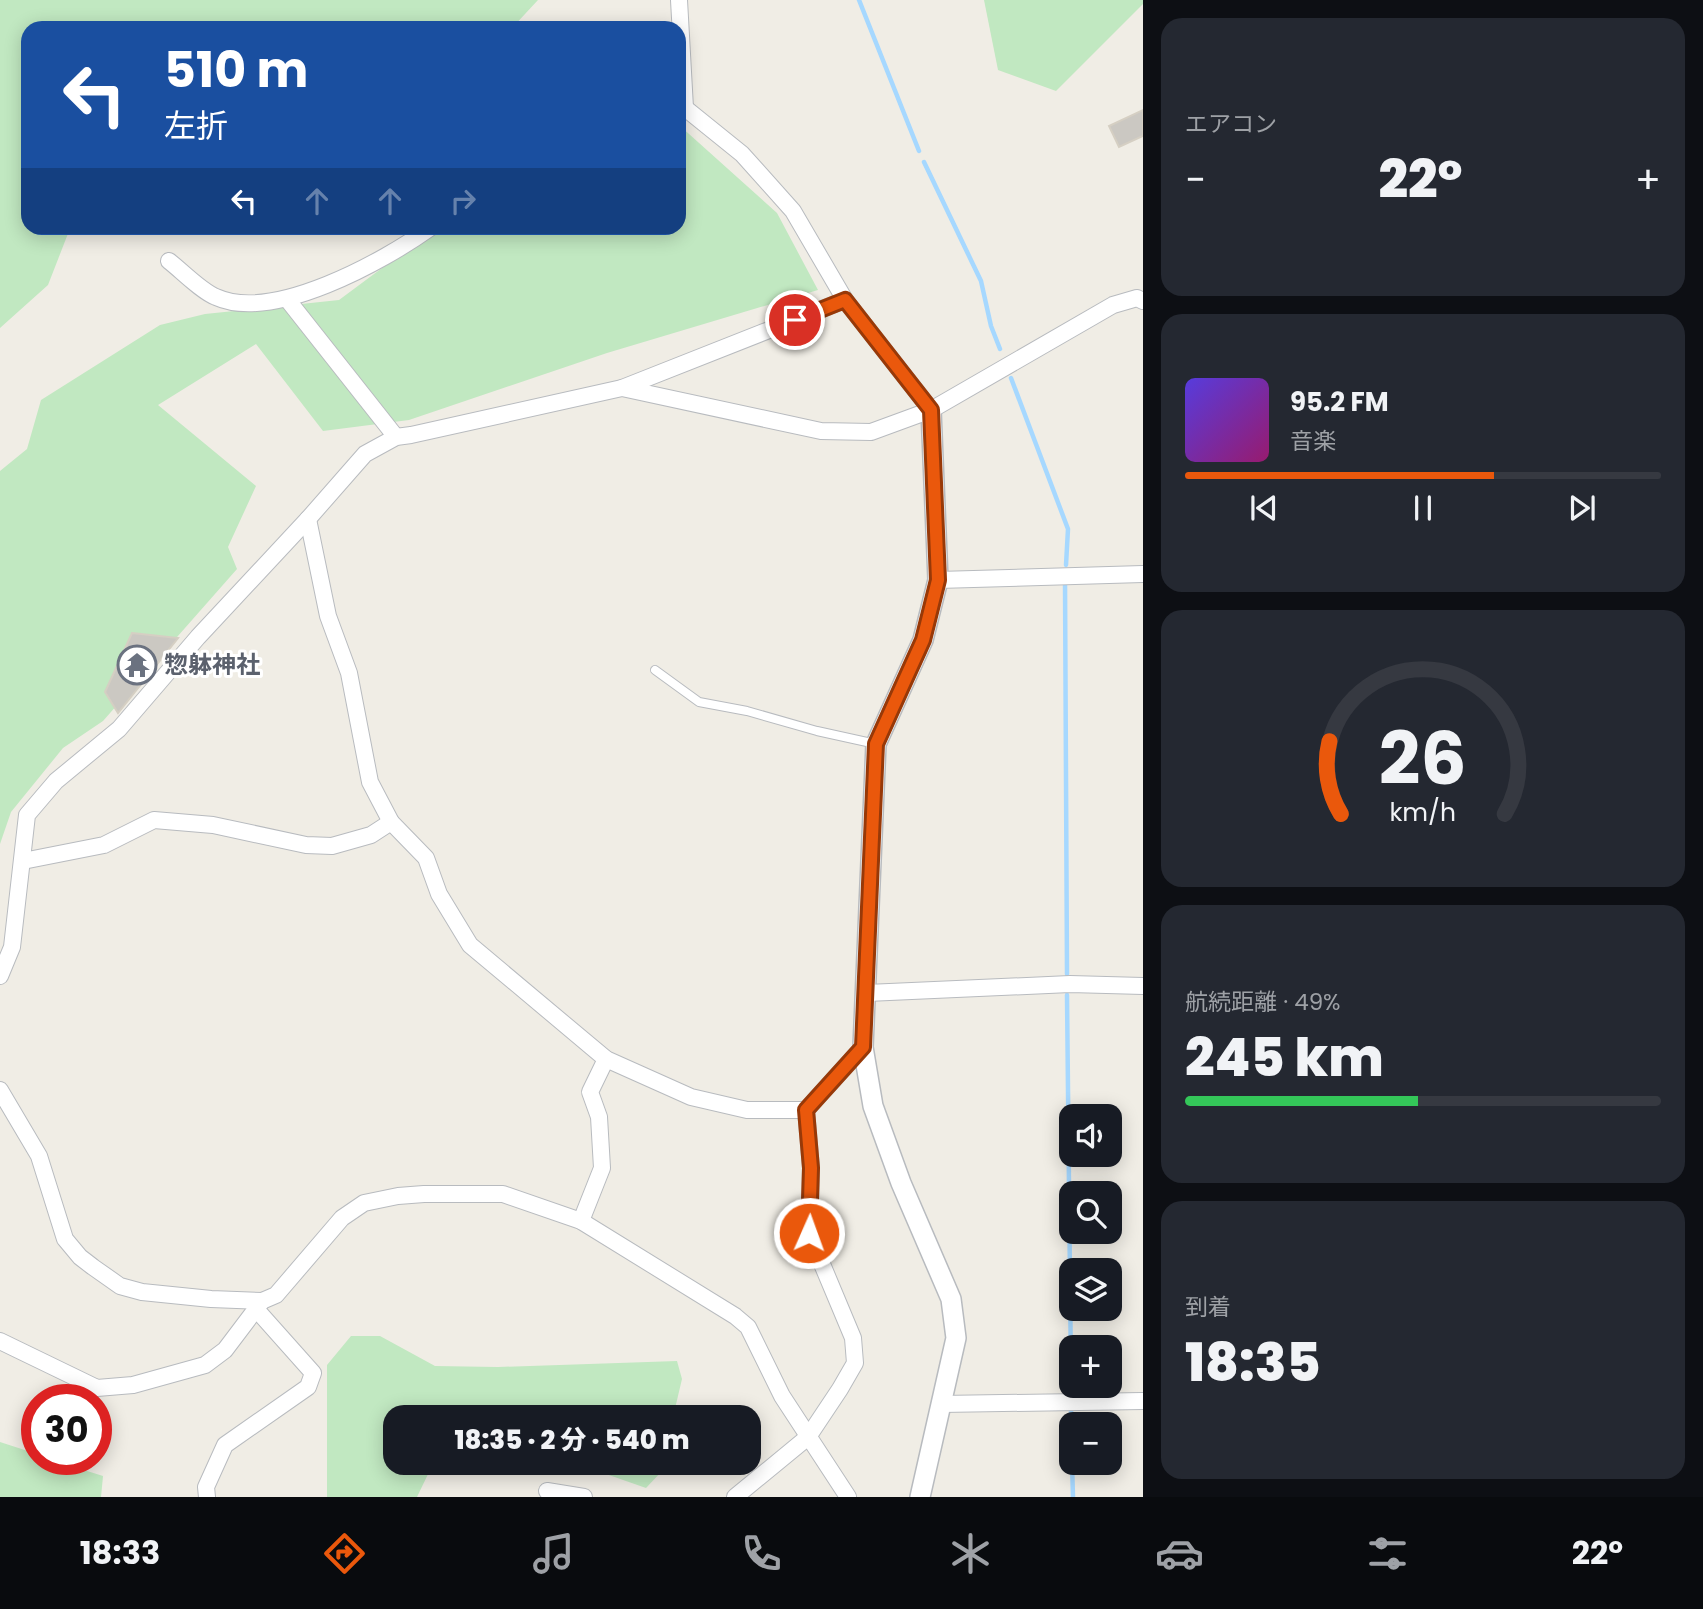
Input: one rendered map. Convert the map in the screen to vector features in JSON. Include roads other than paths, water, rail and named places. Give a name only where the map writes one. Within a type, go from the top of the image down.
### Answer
[{"type":"street","points":[[679,0],[680,21]]},
{"type":"street","points":[[686,110],[742,154],[793,211],[845,300],[931,410],[938,580],[923,640],[876,744],[863,1047],[873,1106],[901,1183],[951,1299],[956,1338],[920,1497]]},
{"type":"street","points":[[169,261],[215,297],[242,303],[287,299],[359,270],[420,235]]},
{"type":"street","points":[[622,388],[821,431],[871,432],[931,410],[1113,305],[1137,298],[1143,301]]},
{"type":"street","points":[[287,299],[396,437]]},
{"type":"street","points":[[0,976],[12,947],[27,815],[56,781],[118,729],[198,636],[365,454],[396,437],[622,388],[845,300]]},
{"type":"street","points":[[308,519],[328,616],[349,673],[370,782],[391,822],[426,858],[439,894],[470,945],[606,1059],[691,1097],[747,1110],[806,1110]]},
{"type":"street","points":[[938,580],[1143,574]]},
{"type":"street","points":[[23,860],[104,845],[154,820],[213,825],[306,845],[332,846],[371,835],[391,822]]},
{"type":"street","points":[[867,993],[1070,984],[1143,986]]},
{"type":"street","points":[[735,1497],[808,1437],[855,1363],[853,1338],[809,1233],[811,1168],[806,1110],[863,1047]]},
{"type":"street","points":[[581,1221],[602,1168],[599,1117],[590,1092],[606,1059]]},
{"type":"street","points":[[0,1090],[39,1156],[65,1239],[87,1262],[120,1286],[142,1292],[259,1305],[313,1373],[308,1387],[225,1445],[206,1487],[207,1497]]},
{"type":"street","points":[[0,1341],[97,1388],[133,1385],[205,1365],[225,1350],[259,1305],[275,1295],[342,1218],[364,1203],[424,1194],[503,1194],[581,1221],[735,1315],[748,1327],[782,1396],[848,1497]]},
{"type":"street","points":[[941,1404],[1143,1401]]},
{"type":"street","points":[[547,1491],[584,1497]]},
{"type":"lane","points":[[655,670],[699,702],[747,711],[876,744]]},
{"type":"waterway","points":[[859,0],[919,151]]},
{"type":"waterway","points":[[924,162],[981,281],[991,326],[1000,349]]},
{"type":"waterway","points":[[1011,378],[1068,529],[1066,565]]},
{"type":"waterway","points":[[1065,580],[1067,974]]},
{"type":"waterway","points":[[1067,995],[1071,1335]]},
{"type":"waterway","points":[[1072,1475],[1073,1497]]},
{"type":"place","name":"惣躰神社","points":[[137,665]]}]
